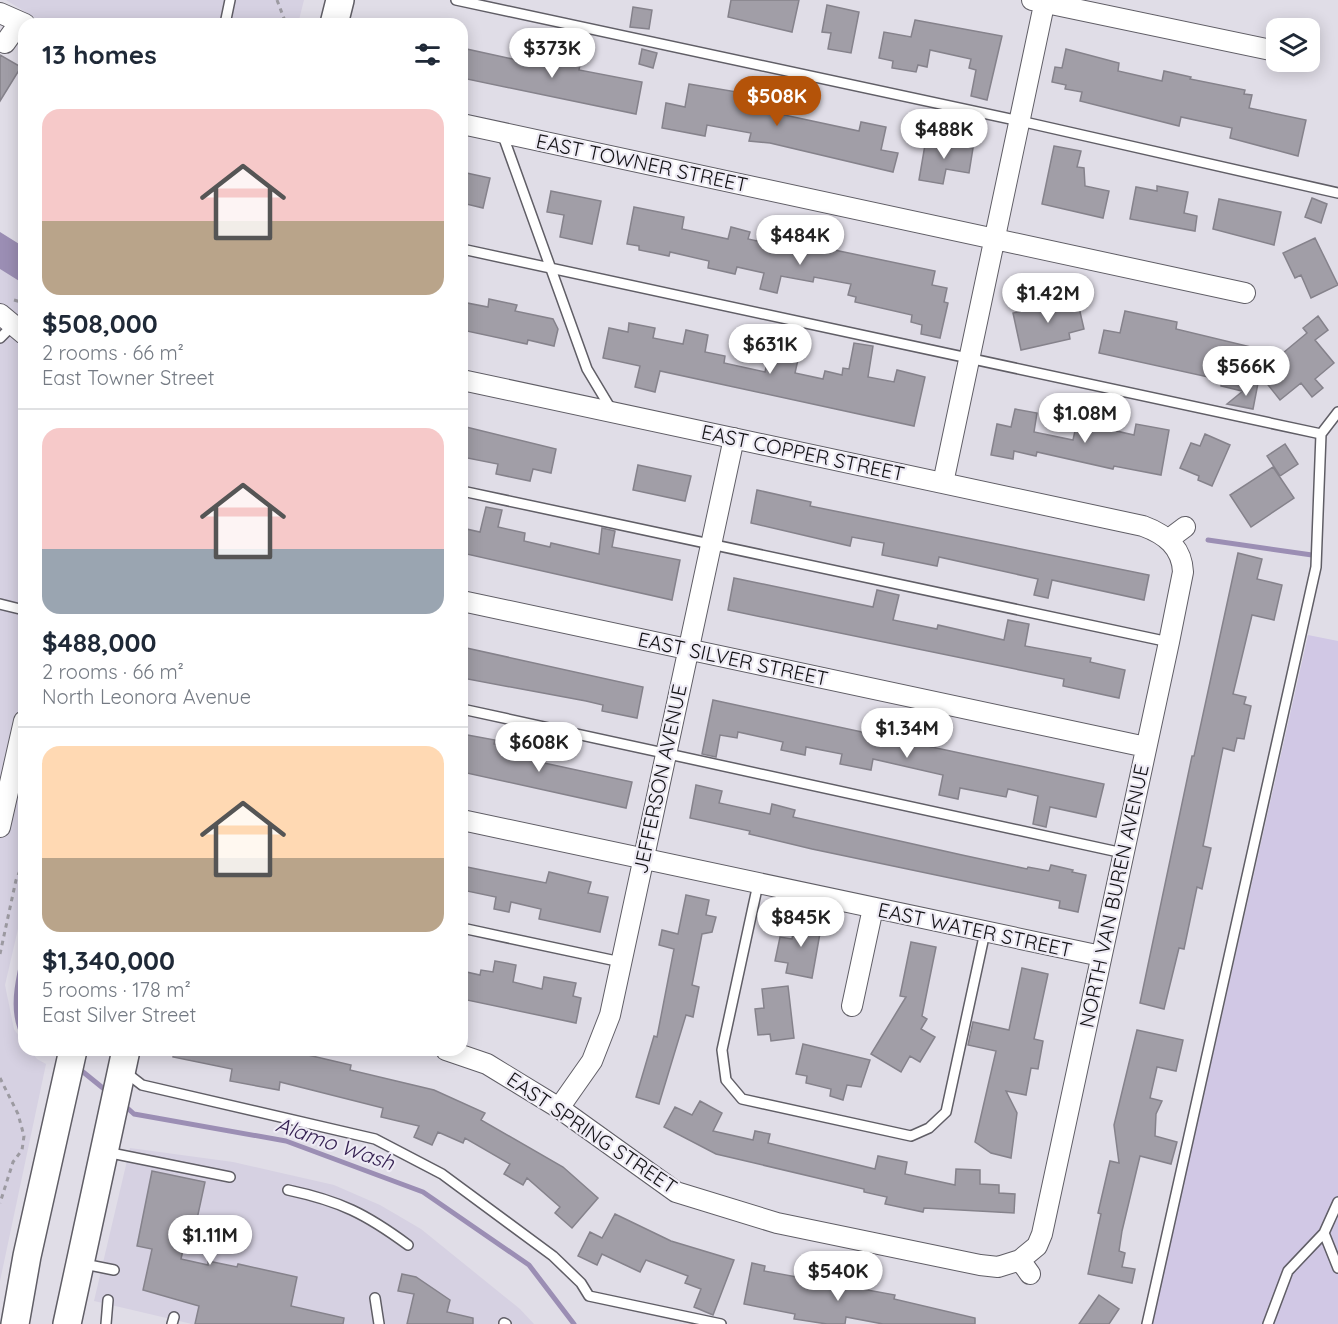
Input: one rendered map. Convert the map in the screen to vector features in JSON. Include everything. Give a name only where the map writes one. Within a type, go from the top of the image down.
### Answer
[{"type":"main road","points":[[336,18],[340,0]]},
{"type":"main road","points":[[15,1324],[27,1256],[72,1056]]},
{"type":"main road","points":[[67,1324],[78,1263],[123,1064]]},
{"type":"street","points":[[943,483],[1020,121],[1040,1],[1266,49]]},
{"type":"street","points":[[0,13],[18,21]]},
{"type":"street","points":[[5,43],[18,29]]},
{"type":"street","name":"EAST TOWNER STREET","points":[[468,125],[1245,293]]},
{"type":"street","name":"EAST COPPER STREET","points":[[468,381],[1143,526],[1169,539]]},
{"type":"street","name":"JEFFERSON AVENUE","points":[[559,1108],[600,1045],[610,1015],[734,438]]},
{"type":"street","points":[[1169,539],[1185,526]]},
{"type":"street","name":"NORTH VAN BUREN AVENUE","points":[[1025,1267],[1042,1234],[1169,642],[1182,561],[1169,539]]},
{"type":"street","name":"EAST SILVER STREET","points":[[468,602],[1146,747]]},
{"type":"street","points":[[1,817],[18,746]]},
{"type":"street","name":"EAST WATER STREET","points":[[468,821],[1101,956]]},
{"type":"street","points":[[852,1006],[873,908]]},
{"type":"street","name":"EAST SPRING STREET","points":[[464,1056],[487,1064],[559,1108],[676,1192],[777,1223],[980,1265],[1025,1267]]},
{"type":"lane","points":[[226,18],[230,0]]},
{"type":"lane","points":[[456,0],[1020,121],[1338,193]]},
{"type":"lane","points":[[501,133],[587,369],[612,412]]},
{"type":"lane","points":[[468,250],[1321,434]]},
{"type":"lane","points":[[1147,1324],[1316,567],[1321,434],[1338,412]]},
{"type":"lane","points":[[468,492],[1169,642]]},
{"type":"lane","points":[[0,604],[18,608]]},
{"type":"lane","points":[[468,710],[1123,853]]},
{"type":"lane","points":[[758,884],[722,1050],[726,1080],[742,1099],[911,1136],[929,1128],[946,1112],[985,932]]},
{"type":"lane","points":[[468,929],[621,962]]},
{"type":"lane","points":[[123,1064],[142,1085],[375,1139],[442,1174],[553,1256],[581,1283],[589,1296],[722,1324]]},
{"type":"lane","points":[[103,1152],[230,1177]]},
{"type":"lane","points":[[288,1190],[336,1201],[380,1225],[408,1245]]},
{"type":"lane","points":[[1268,1324],[1288,1271],[1324,1233],[1338,1202]]},
{"type":"lane","points":[[1324,1233],[1338,1268]]},
{"type":"lane","points":[[78,1263],[114,1270]]},
{"type":"lane","points":[[375,1298],[379,1324]]},
{"type":"lane","points":[[106,1324],[108,1300]]},
{"type":"path","points":[[277,0],[284,18]]},
{"type":"path","points":[[0,954],[18,875]]},
{"type":"path","points":[[0,1078],[18,1114],[24,1136],[22,1150],[13,1162],[0,1203]]},
{"type":"shaded area","points":[[6,0],[304,0],[300,18],[35,18]]},
{"type":"shaded area","points":[[0,232],[18,243],[18,280],[0,269]]},
{"type":"shaded area","points":[[0,269],[18,280],[18,929],[5,985],[14,1029],[18,1035],[18,1056],[35,1056],[46,1064],[0,1281]]},
{"type":"shaded area","points":[[1308,635],[1338,641],[1338,1324],[1152,1324]]},
{"type":"shaded area","points":[[18,970],[18,1030],[14,1005]]},
{"type":"shaded area","points":[[130,1148],[233,1162],[334,1185],[380,1205],[421,1229],[520,1309],[534,1324],[192,1324],[94,1301]]},
{"type":"building","points":[[731,0],[799,0],[792,32],[728,17]]},
{"type":"building","points":[[827,5],[859,12],[851,53],[828,49],[831,33],[822,32]]},
{"type":"building","points":[[633,7],[652,10],[649,29],[630,27]]},
{"type":"building","points":[[915,20],[1002,36],[987,100],[971,96],[976,70],[969,68],[971,59],[930,50],[927,67],[918,65],[916,72],[892,68],[893,61],[879,58],[884,32],[911,37]]},
{"type":"building","points":[[525,47],[581,60],[579,70],[642,82],[636,114],[468,79],[468,49],[522,61]]},
{"type":"building","points":[[642,49],[657,53],[653,68],[639,64]]},
{"type":"building","points":[[1066,49],[1119,63],[1118,71],[1162,81],[1164,71],[1191,77],[1190,79],[1245,90],[1244,94],[1252,95],[1249,108],[1306,120],[1298,156],[1230,138],[1232,128],[1181,117],[1179,126],[1080,101],[1082,92],[1065,89],[1066,85],[1052,82],[1055,67],[1062,68]]},
{"type":"building","points":[[0,55],[18,65],[18,72],[0,101]]},
{"type":"building","points":[[689,84],[755,95],[753,106],[776,110],[775,113],[859,131],[861,122],[886,127],[881,150],[898,153],[893,172],[770,143],[749,141],[751,133],[707,125],[705,136],[662,128],[666,103],[685,107]]},
{"type":"building","points":[[926,139],[973,148],[969,173],[946,169],[943,184],[919,180]]},
{"type":"building","points":[[1054,146],[1081,151],[1077,167],[1084,168],[1085,186],[1109,191],[1103,218],[1042,204]]},
{"type":"building","points":[[468,173],[490,178],[483,208],[468,204]]},
{"type":"building","points":[[1157,186],[1188,192],[1184,213],[1197,216],[1195,231],[1130,219],[1136,187],[1157,191]]},
{"type":"building","points":[[551,191],[601,201],[592,244],[560,237],[564,215],[547,212]]},
{"type":"building","points":[[1312,198],[1327,204],[1321,223],[1305,217]]},
{"type":"building","points":[[1219,199],[1281,212],[1274,245],[1213,229]]},
{"type":"building","points":[[634,207],[684,217],[682,229],[728,239],[731,227],[750,232],[748,239],[788,248],[790,238],[821,245],[820,247],[935,271],[932,285],[947,288],[944,302],[948,303],[940,338],[921,334],[922,325],[911,322],[912,315],[855,302],[856,297],[848,295],[851,284],[814,277],[813,282],[781,276],[777,293],[760,289],[764,273],[737,267],[735,274],[708,268],[709,261],[670,252],[669,256],[639,250],[639,246],[627,244]]},
{"type":"building","points":[[1315,238],[1338,285],[1311,298],[1301,275],[1295,278],[1283,253]]},
{"type":"building","points":[[489,299],[517,305],[515,311],[553,319],[558,329],[554,346],[528,340],[527,344],[468,331],[468,303],[488,307]]},
{"type":"building","points":[[1077,299],[1084,329],[1069,333],[1070,339],[1021,350],[1013,313]]},
{"type":"building","points":[[1125,311],[1177,322],[1176,329],[1251,347],[1242,391],[1221,386],[1222,380],[1099,353],[1104,330],[1120,333]]},
{"type":"building","points":[[1318,316],[1328,330],[1315,340],[1334,363],[1315,379],[1323,388],[1312,397],[1301,383],[1280,400],[1261,376],[1286,356],[1283,353],[1307,333],[1303,328]]},
{"type":"building","points":[[629,323],[655,328],[653,338],[683,344],[686,330],[708,335],[705,352],[725,356],[724,363],[765,372],[770,349],[799,355],[795,373],[823,379],[825,371],[842,375],[843,368],[849,369],[854,343],[873,346],[868,377],[894,382],[897,370],[925,377],[914,426],[660,371],[655,392],[635,387],[640,366],[603,358],[609,328],[628,332]]},
{"type":"building","points":[[1259,378],[1253,409],[1227,404]]},
{"type":"building","points":[[1015,409],[1037,413],[1034,432],[1073,440],[1077,422],[1134,435],[1136,424],[1169,430],[1161,475],[1114,466],[1113,469],[1037,452],[1036,456],[1014,451],[1013,459],[991,455],[997,424],[1011,427]]},
{"type":"building","points":[[468,427],[556,449],[551,473],[533,469],[530,481],[496,474],[498,464],[468,458]]},
{"type":"building","points":[[1205,434],[1230,445],[1212,486],[1198,480],[1199,476],[1180,468],[1191,443],[1200,446]]},
{"type":"building","points":[[1285,444],[1298,464],[1280,476],[1267,456]]},
{"type":"building","points":[[638,465],[691,476],[685,501],[633,490]]},
{"type":"building","points":[[1273,467],[1294,498],[1251,527],[1230,495]]},
{"type":"building","points":[[757,490],[811,502],[810,506],[1149,575],[1144,600],[1052,580],[1048,598],[1034,595],[1038,579],[939,557],[937,566],[882,555],[884,543],[852,537],[850,546],[751,523]]},
{"type":"building","points":[[486,507],[502,510],[498,527],[525,533],[524,541],[550,547],[551,543],[599,554],[602,528],[615,531],[612,547],[680,560],[672,600],[468,554],[468,529],[480,532]]},
{"type":"building","points":[[1238,553],[1262,559],[1257,579],[1282,585],[1274,620],[1252,615],[1233,694],[1246,697],[1244,704],[1251,706],[1244,739],[1237,738],[1234,751],[1223,748],[1203,846],[1211,848],[1202,889],[1197,887],[1184,949],[1179,948],[1164,1009],[1140,1003]]},
{"type":"building","points":[[734,578],[873,607],[877,590],[899,595],[893,620],[937,629],[938,625],[1004,640],[1008,620],[1029,624],[1025,646],[1091,658],[1090,662],[1125,670],[1119,698],[1063,686],[1064,679],[728,610]]},
{"type":"building","points":[[468,648],[643,687],[637,718],[602,711],[603,705],[468,679]]},
{"type":"building","points":[[713,700],[1104,784],[1096,817],[1050,807],[1046,827],[1033,824],[1038,796],[1008,789],[1006,797],[960,788],[958,799],[939,795],[943,775],[873,759],[871,770],[840,764],[842,754],[806,747],[805,755],[781,750],[783,742],[738,732],[737,738],[720,735],[716,757],[702,754]]},
{"type":"building","points":[[468,735],[495,740],[494,744],[537,755],[535,761],[632,782],[626,808],[468,773]]},
{"type":"building","points":[[696,785],[722,791],[719,803],[770,814],[772,804],[795,810],[793,817],[962,855],[1027,869],[1028,867],[1049,871],[1051,865],[1073,870],[1072,872],[1086,875],[1078,912],[1059,908],[1060,901],[812,849],[749,834],[750,831],[690,818]]},
{"type":"building","points":[[468,867],[546,883],[549,872],[591,882],[588,893],[608,897],[600,932],[539,919],[541,909],[511,902],[509,912],[494,909],[496,897],[468,891]]},
{"type":"building","points":[[686,895],[709,900],[706,915],[716,917],[712,932],[702,934],[692,985],[699,987],[693,1017],[686,1015],[659,1104],[636,1097],[654,1036],[657,1037],[674,949],[659,945],[662,930],[678,934]]},
{"type":"building","points":[[796,917],[822,922],[812,978],[786,973],[788,963],[775,961],[780,937],[792,939]]},
{"type":"building","points":[[911,942],[936,947],[922,1016],[927,1019],[921,1029],[935,1037],[920,1062],[910,1056],[901,1072],[871,1054],[906,997],[900,996]]},
{"type":"building","points":[[495,961],[516,965],[513,982],[542,989],[544,977],[576,983],[573,996],[581,998],[576,1023],[468,1000],[468,972],[480,975],[481,970],[493,972]]},
{"type":"building","points":[[1022,968],[1048,974],[1034,1039],[1043,1041],[1038,1069],[1031,1068],[1026,1095],[1006,1091],[1017,1113],[1011,1158],[991,1153],[975,1142],[996,1051],[968,1045],[973,1022],[1009,1030]]},
{"type":"building","points":[[788,986],[794,1038],[771,1041],[770,1034],[758,1035],[755,1009],[764,1008],[762,989]]},
{"type":"building","points":[[1137,1030],[1183,1040],[1176,1071],[1157,1067],[1150,1098],[1162,1101],[1156,1114],[1155,1136],[1177,1142],[1171,1164],[1140,1156],[1122,1231],[1119,1251],[1125,1253],[1122,1267],[1135,1269],[1132,1283],[1088,1274],[1101,1214],[1098,1213],[1110,1161],[1119,1163],[1114,1125]]},
{"type":"building","points":[[803,1044],[870,1060],[861,1087],[847,1085],[843,1100],[830,1096],[831,1089],[806,1083],[807,1076],[796,1074]]},
{"type":"building","points":[[312,1056],[351,1065],[350,1070],[434,1090],[485,1113],[481,1120],[563,1167],[598,1198],[572,1228],[555,1213],[560,1207],[527,1178],[523,1185],[504,1174],[510,1164],[465,1138],[463,1143],[438,1132],[432,1145],[414,1137],[419,1126],[381,1117],[383,1108],[280,1082],[279,1090],[230,1081],[232,1069],[173,1057]]},
{"type":"building","points":[[700,1101],[722,1113],[713,1131],[753,1140],[755,1131],[770,1134],[768,1143],[875,1169],[878,1156],[907,1162],[905,1174],[955,1185],[956,1169],[980,1170],[980,1184],[999,1185],[999,1193],[1015,1194],[1014,1213],[924,1208],[923,1212],[885,1204],[887,1197],[864,1192],[864,1189],[716,1154],[664,1127],[675,1107],[692,1115]]},
{"type":"building","points":[[152,1171],[205,1182],[194,1233],[187,1232],[181,1259],[208,1265],[208,1261],[237,1267],[238,1264],[297,1277],[291,1306],[344,1318],[343,1324],[195,1324],[199,1306],[143,1290],[152,1249],[137,1246]]},
{"type":"building","points":[[615,1214],[671,1241],[734,1260],[713,1315],[694,1307],[701,1289],[685,1283],[688,1276],[646,1260],[640,1272],[602,1254],[597,1265],[578,1256],[590,1232],[602,1238]]},
{"type":"building","points":[[752,1263],[765,1266],[764,1271],[895,1295],[894,1299],[975,1318],[975,1324],[883,1324],[846,1317],[845,1324],[827,1324],[794,1319],[795,1314],[744,1304]]},
{"type":"building","points":[[402,1274],[416,1277],[450,1300],[447,1312],[473,1318],[473,1324],[407,1324],[414,1294],[398,1291]]},
{"type":"building","points":[[1099,1295],[1119,1309],[1109,1324],[1079,1324]]},
{"type":"waterway","points":[[1208,540],[1312,555]]},
{"type":"waterway","name":"Alamo Wash","points":[[77,1067],[109,1093]]},
{"type":"waterway","name":"Alamo Wash","points":[[124,1105],[134,1114],[286,1141],[423,1192],[529,1265],[574,1324]]}]
